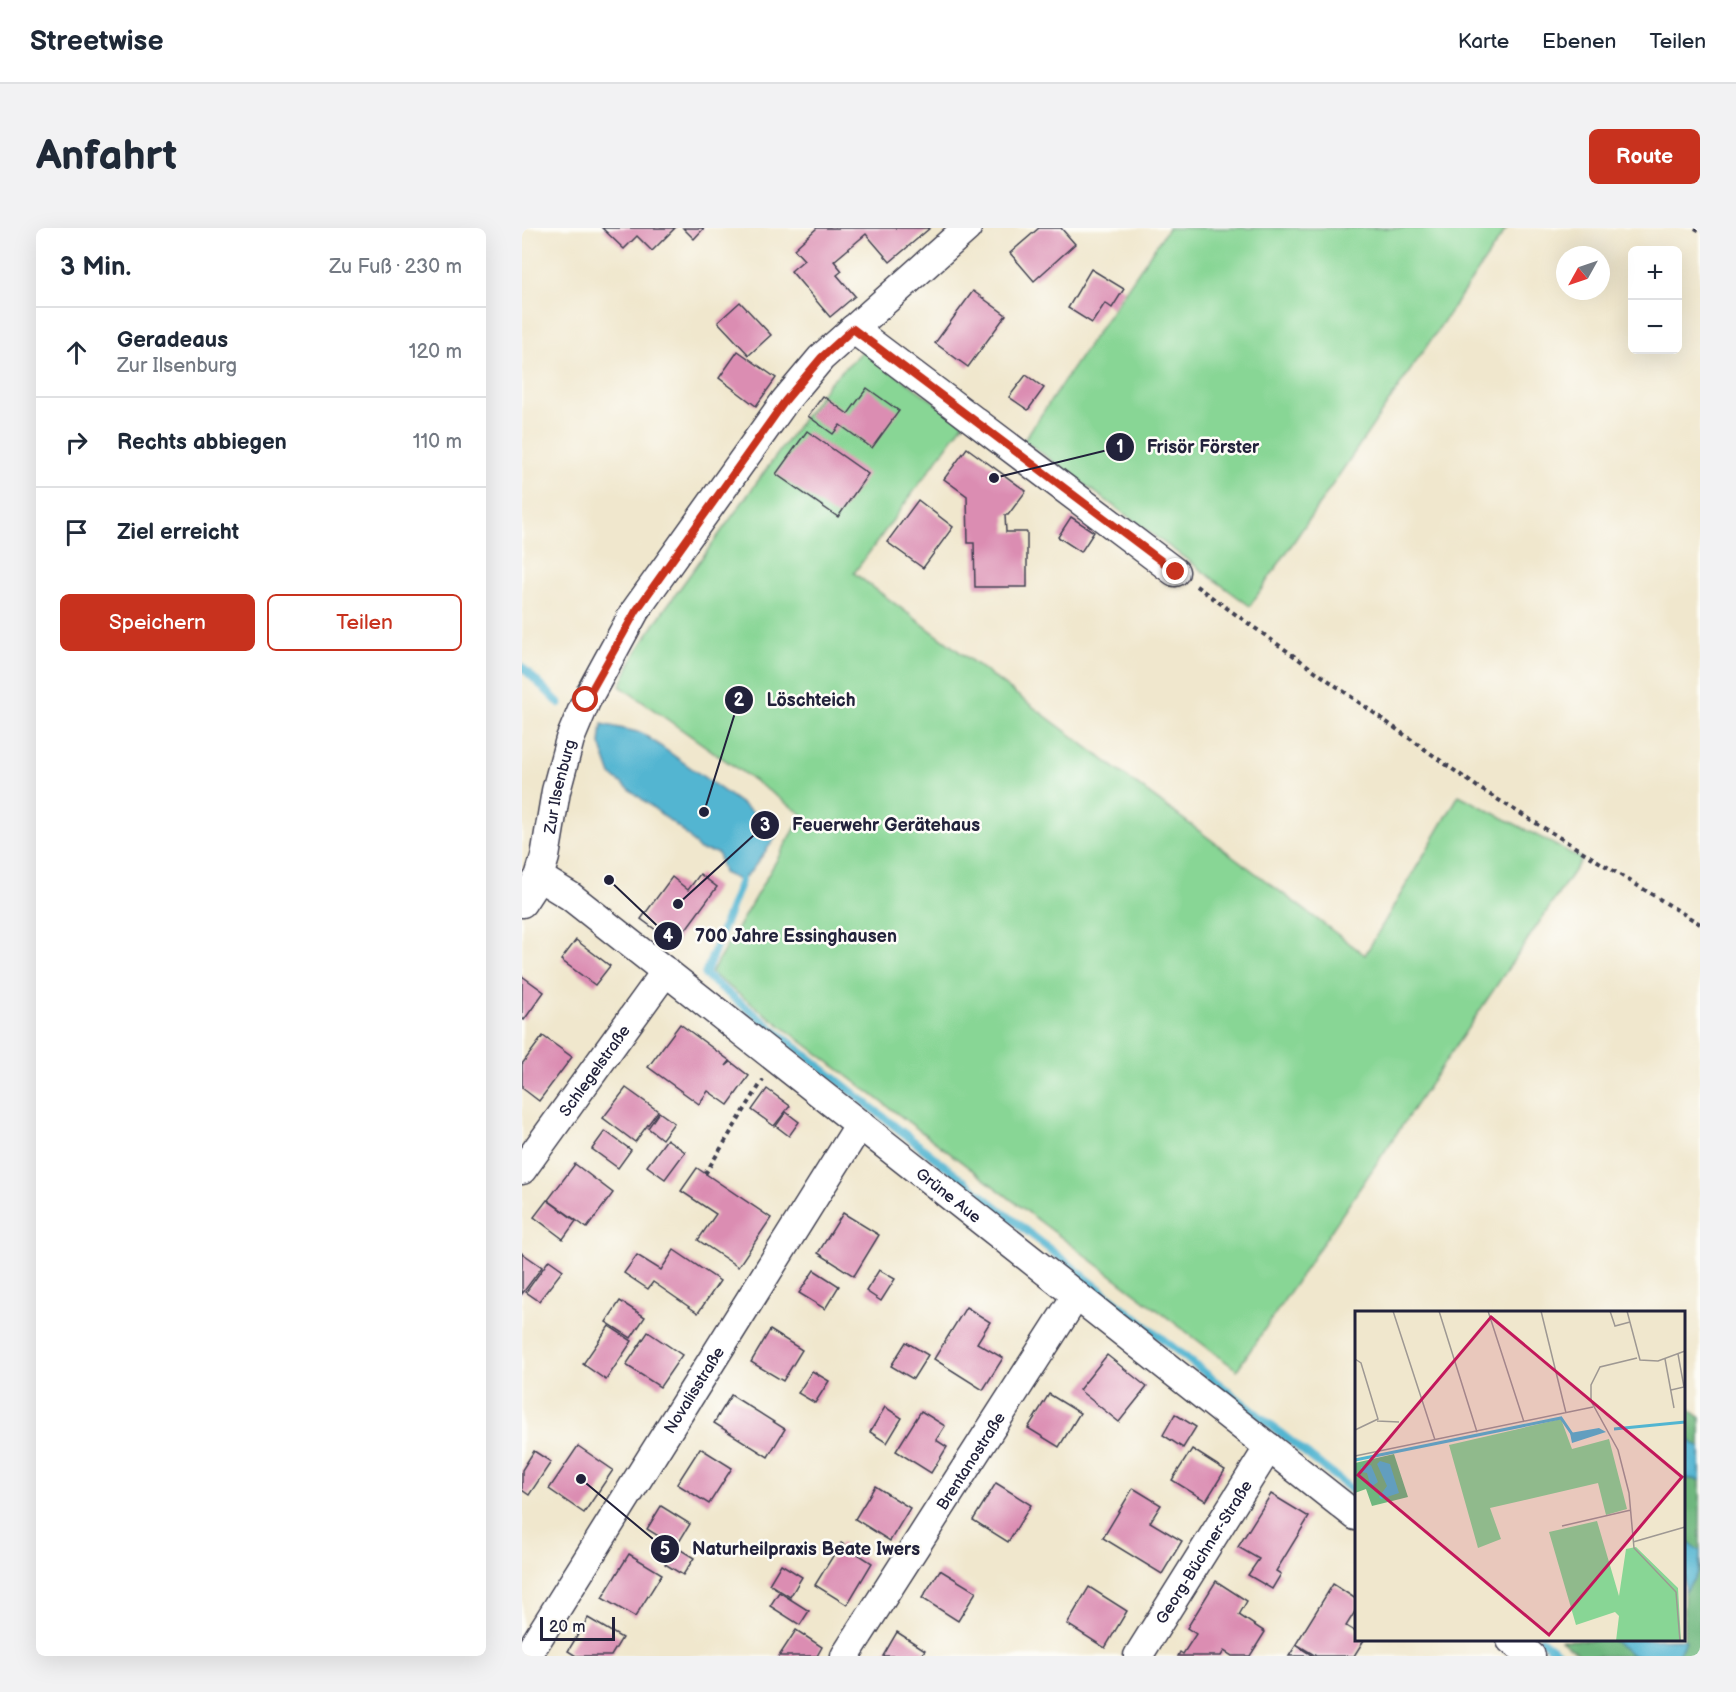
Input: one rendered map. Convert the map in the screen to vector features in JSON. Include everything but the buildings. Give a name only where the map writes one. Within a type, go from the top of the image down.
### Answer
[{"type":"street","name":"Zur Ilsenburg","points":[[522,903],[539,877],[545,857],[556,791],[570,739],[586,700],[606,661],[636,611],[785,401],[821,358],[967,228]]},
{"type":"street","points":[[853,329],[1176,572]]},
{"type":"street","name":"Grüne Aue","points":[[539,877],[570,896],[666,971],[1355,1515]]},
{"type":"street","name":"Schlegelstraße","points":[[522,1170],[666,971]]},
{"type":"street","name":"Novalisstraße","points":[[527,1656],[860,1124]]},
{"type":"street","name":"Brentanostraße","points":[[845,1656],[1076,1296]]},
{"type":"street","name":"Georg-Büchner-Straße","points":[[1138,1656],[1269,1447]]},
{"type":"street","points":[[1512,1641],[1531,1656]]},
{"type":"path","points":[[1695,228],[1700,231]]},
{"type":"path","points":[[1176,572],[1479,788],[1700,924]]},
{"type":"path","points":[[705,1174],[777,1058]]},
{"type":"green space","points":[[1168,228],[1507,228],[1250,606],[1024,440]]},
{"type":"green space","points":[[863,351],[964,423],[854,573],[1365,955],[1459,795],[1582,859],[1237,1370],[711,973],[803,815],[620,686],[636,652],[662,613],[829,383]]},
{"type":"green space","points":[[1685,1406],[1700,1417],[1700,1656],[1582,1656],[1562,1641],[1685,1641]]},
{"type":"water","points":[[602,724],[642,733],[771,825],[776,837],[741,881],[723,873],[718,853],[700,850],[683,831],[611,775],[600,744]]},
{"type":"water","points":[[1685,1438],[1700,1448],[1700,1480],[1685,1478]]},
{"type":"water","points":[[1685,1541],[1700,1551],[1697,1573],[1685,1591]]},
{"type":"water","points":[[1613,1641],[1686,1641],[1677,1656],[1634,1656]]},
{"type":"waterway","points":[[522,667],[559,703]]},
{"type":"waterway","points":[[739,872],[741,881],[705,975],[1355,1492]]},
{"type":"waterway","points":[[1542,1641],[1562,1656]]},
{"type":"place","name":"Frisör Förster","points":[[994,478]]},
{"type":"place","name":"Löschteich","points":[[704,812]]},
{"type":"place","name":"700 Jahre Essinghausen","points":[[609,880]]},
{"type":"place","name":"Feuerwehr Gerätehaus","points":[[678,904]]},
{"type":"place","name":"Naturheilpraxis Beate Iwers","points":[[581,1479]]},
{"type":"route","points":[[586,700],[636,611],[785,401],[821,358],[853,329],[1176,572]]}]
